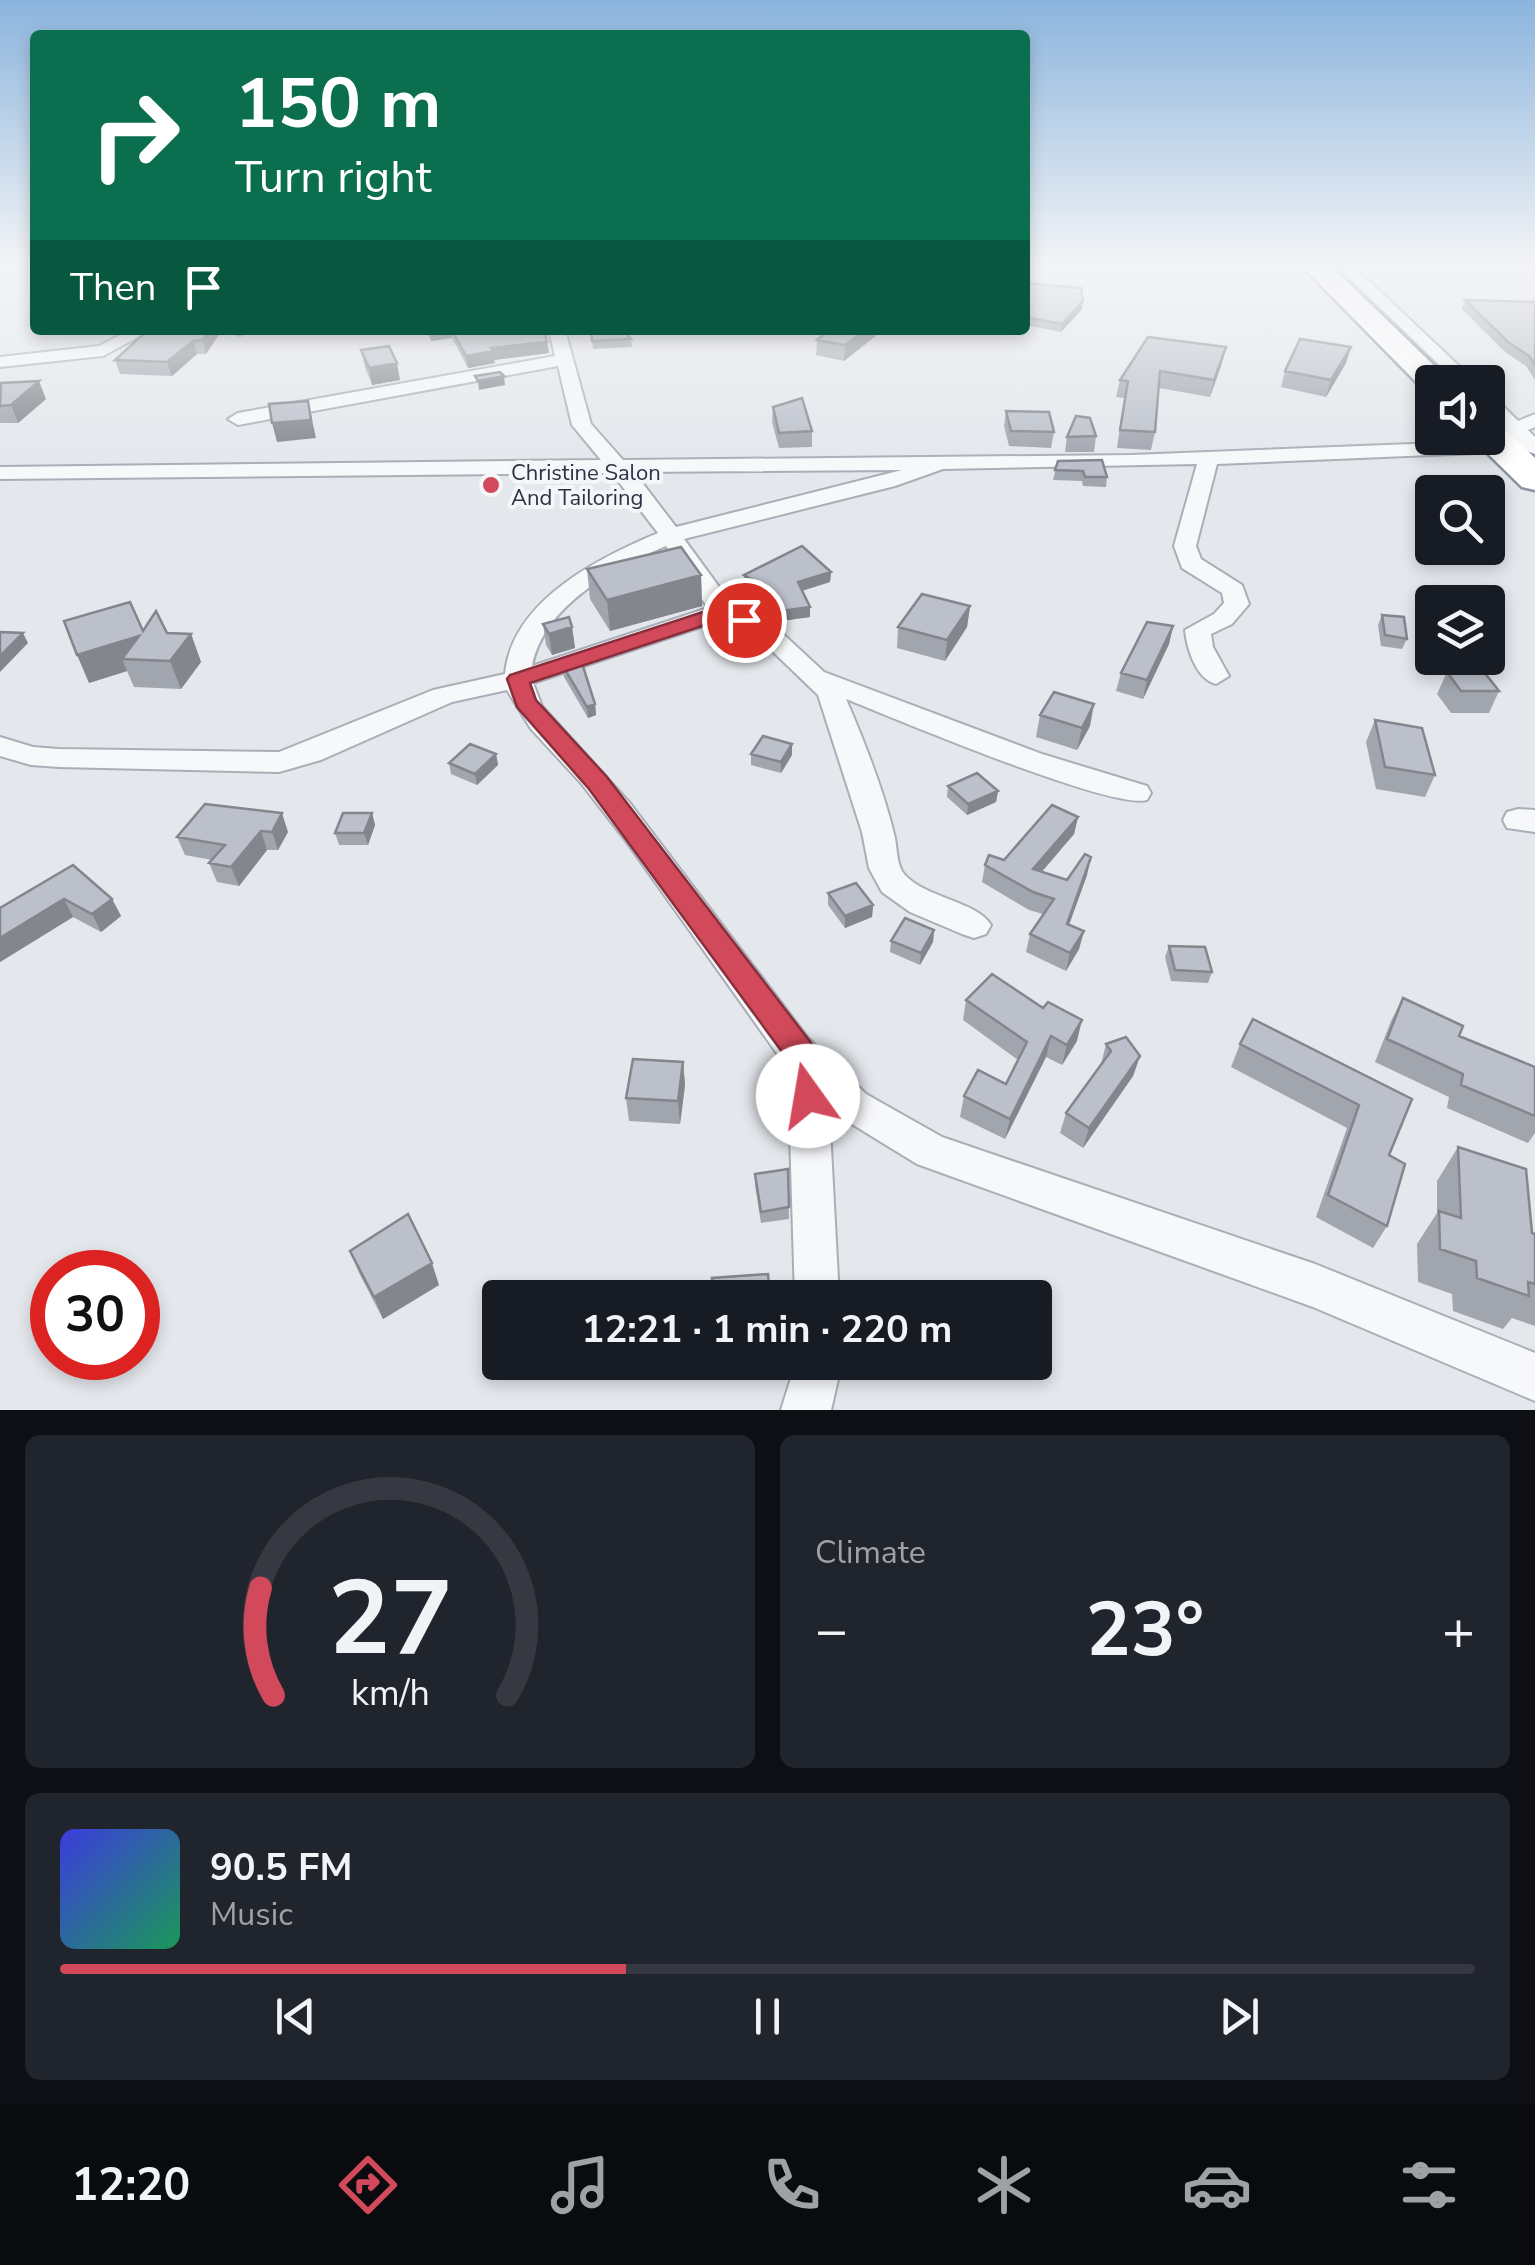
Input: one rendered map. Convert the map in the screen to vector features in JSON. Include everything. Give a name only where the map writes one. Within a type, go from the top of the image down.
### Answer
[{"type":"highway","points":[[1383,332],[1417,365]]},
{"type":"street","points":[[1414,332],[1449,365]]},
{"type":"street","points":[[0,362],[103,351],[133,335]]},
{"type":"street","points":[[558,335],[582,425],[669,534],[724,612],[758,627],[818,678],[838,708],[878,832],[885,868],[894,884],[922,903],[974,925]]},
{"type":"street","points":[[238,419],[565,359]]},
{"type":"street","points":[[0,473],[1208,459],[1520,443]]},
{"type":"street","points":[[1208,459],[1202,498],[1185,546],[1190,563],[1233,590],[1237,604],[1223,619],[1198,630],[1197,639],[1216,676]]},
{"type":"street","points":[[938,464],[854,493],[669,534],[606,566],[567,596],[529,639],[521,653],[518,679],[526,702],[598,783],[806,1061],[827,1086],[871,1120],[931,1151],[1315,1286],[1535,1377]]},
{"type":"street","points":[[0,746],[31,756],[59,758],[279,762],[310,753],[443,696],[518,679],[724,612]]},
{"type":"street","points":[[818,678],[1032,762],[1136,793]]},
{"type":"street","points":[[806,1061],[816,1280]]},
{"type":"street","points":[[805,1410],[816,1380]]},
{"type":"building","points":[[1498,332],[1535,332],[1535,365],[1529,356]]},
{"type":"building","points":[[142,335],[206,335],[167,362],[115,360]]},
{"type":"building","points":[[455,335],[545,335],[547,342],[491,348],[493,351],[466,356]]},
{"type":"building","points":[[591,335],[627,335],[631,339],[592,341]]},
{"type":"building","points":[[823,335],[858,335],[845,345],[817,340]]},
{"type":"building","points":[[1148,337],[1226,347],[1214,380],[1160,371],[1155,432],[1120,430],[1128,381],[1120,380]]},
{"type":"building","points":[[1300,339],[1351,347],[1331,380],[1285,371]]},
{"type":"building","points":[[389,346],[397,363],[369,368],[361,350]]},
{"type":"building","points":[[500,372],[504,376],[478,381],[475,376]]},
{"type":"building","points":[[39,381],[11,405],[0,406],[1,383]]},
{"type":"building","points":[[802,398],[812,431],[779,433],[773,407]]},
{"type":"building","points":[[308,401],[311,420],[272,423],[269,404]]},
{"type":"building","points":[[1006,411],[1049,412],[1054,432],[1011,431]]},
{"type":"building","points":[[1076,416],[1090,418],[1096,436],[1067,437]]},
{"type":"building","points":[[1102,460],[1107,477],[1055,470],[1058,461]]},
{"type":"building","points":[[802,546],[831,572],[798,582],[810,607],[781,611],[773,592],[744,575]]},
{"type":"building","points":[[681,547],[701,575],[607,600],[587,569]]},
{"type":"building","points":[[922,594],[970,606],[947,640],[898,627]]},
{"type":"building","points":[[130,602],[143,631],[156,611],[167,633],[191,634],[170,661],[122,659],[139,636],[77,655],[64,621]]},
{"type":"building","points":[[1382,615],[1404,617],[1407,639],[1385,635]]},
{"type":"building","points":[[569,617],[572,627],[549,634],[543,624]]},
{"type":"building","points":[[1147,622],[1173,626],[1147,680],[1121,673]]},
{"type":"building","points":[[0,632],[23,633],[0,656]]},
{"type":"building","points":[[581,660],[595,704],[587,707],[563,666]]},
{"type":"building","points":[[1449,675],[1486,675],[1499,691],[1461,691]]},
{"type":"building","points":[[1054,692],[1094,704],[1082,728],[1040,715]]},
{"type":"building","points":[[1375,720],[1422,728],[1435,775],[1385,767]]},
{"type":"building","points":[[763,736],[792,744],[781,762],[751,754]]},
{"type":"building","points":[[470,744],[496,754],[475,774],[449,763]]},
{"type":"building","points":[[977,773],[998,791],[968,804],[948,786]]},
{"type":"building","points":[[205,804],[282,813],[272,832],[261,831],[231,867],[209,863],[225,845],[177,837]]},
{"type":"building","points":[[1052,805],[1078,817],[1033,869],[1067,880],[1085,854],[1091,857],[1067,924],[1084,931],[1070,953],[1030,934],[1054,899],[1033,892],[985,865],[989,855],[1004,860]]},
{"type":"building","points":[[343,813],[372,813],[364,833],[335,833]]},
{"type":"building","points":[[73,865],[112,899],[92,914],[64,899],[0,938],[0,908]]},
{"type":"building","points":[[856,883],[873,905],[845,916],[828,893]]},
{"type":"building","points":[[905,918],[934,930],[921,953],[891,941]]},
{"type":"building","points":[[1169,946],[1205,947],[1212,972],[1175,970]]},
{"type":"building","points":[[992,974],[1043,1008],[1048,1002],[1082,1020],[1067,1045],[1051,1036],[1010,1119],[964,1096],[978,1070],[1006,1084],[1027,1042],[966,1000]]},
{"type":"building","points":[[1403,998],[1463,1026],[1459,1036],[1535,1067],[1535,1116],[1461,1085],[1463,1074],[1387,1039]]},
{"type":"building","points":[[1253,1019],[1412,1099],[1389,1155],[1405,1164],[1387,1226],[1328,1195],[1359,1105],[1240,1044]]},
{"type":"building","points":[[1126,1037],[1140,1056],[1089,1128],[1066,1113],[1111,1051],[1106,1044]]},
{"type":"building","points":[[633,1059],[683,1062],[678,1101],[626,1098]]},
{"type":"building","points":[[1458,1147],[1526,1169],[1535,1234],[1535,1284],[1528,1282],[1529,1296],[1477,1278],[1476,1261],[1440,1249],[1439,1211],[1461,1218]]},
{"type":"building","points":[[788,1169],[789,1207],[761,1212],[755,1174]]},
{"type":"building","points":[[408,1214],[432,1263],[374,1297],[350,1251]]},
{"type":"building","points":[[768,1274],[768,1280],[712,1280]]},
{"type":"place","name":"Christine Salon And Tailoring","points":[[491,485]]},
{"type":"route","points":[[744,620],[724,612],[518,679],[526,702],[598,783],[806,1061],[808,1096]]}]
